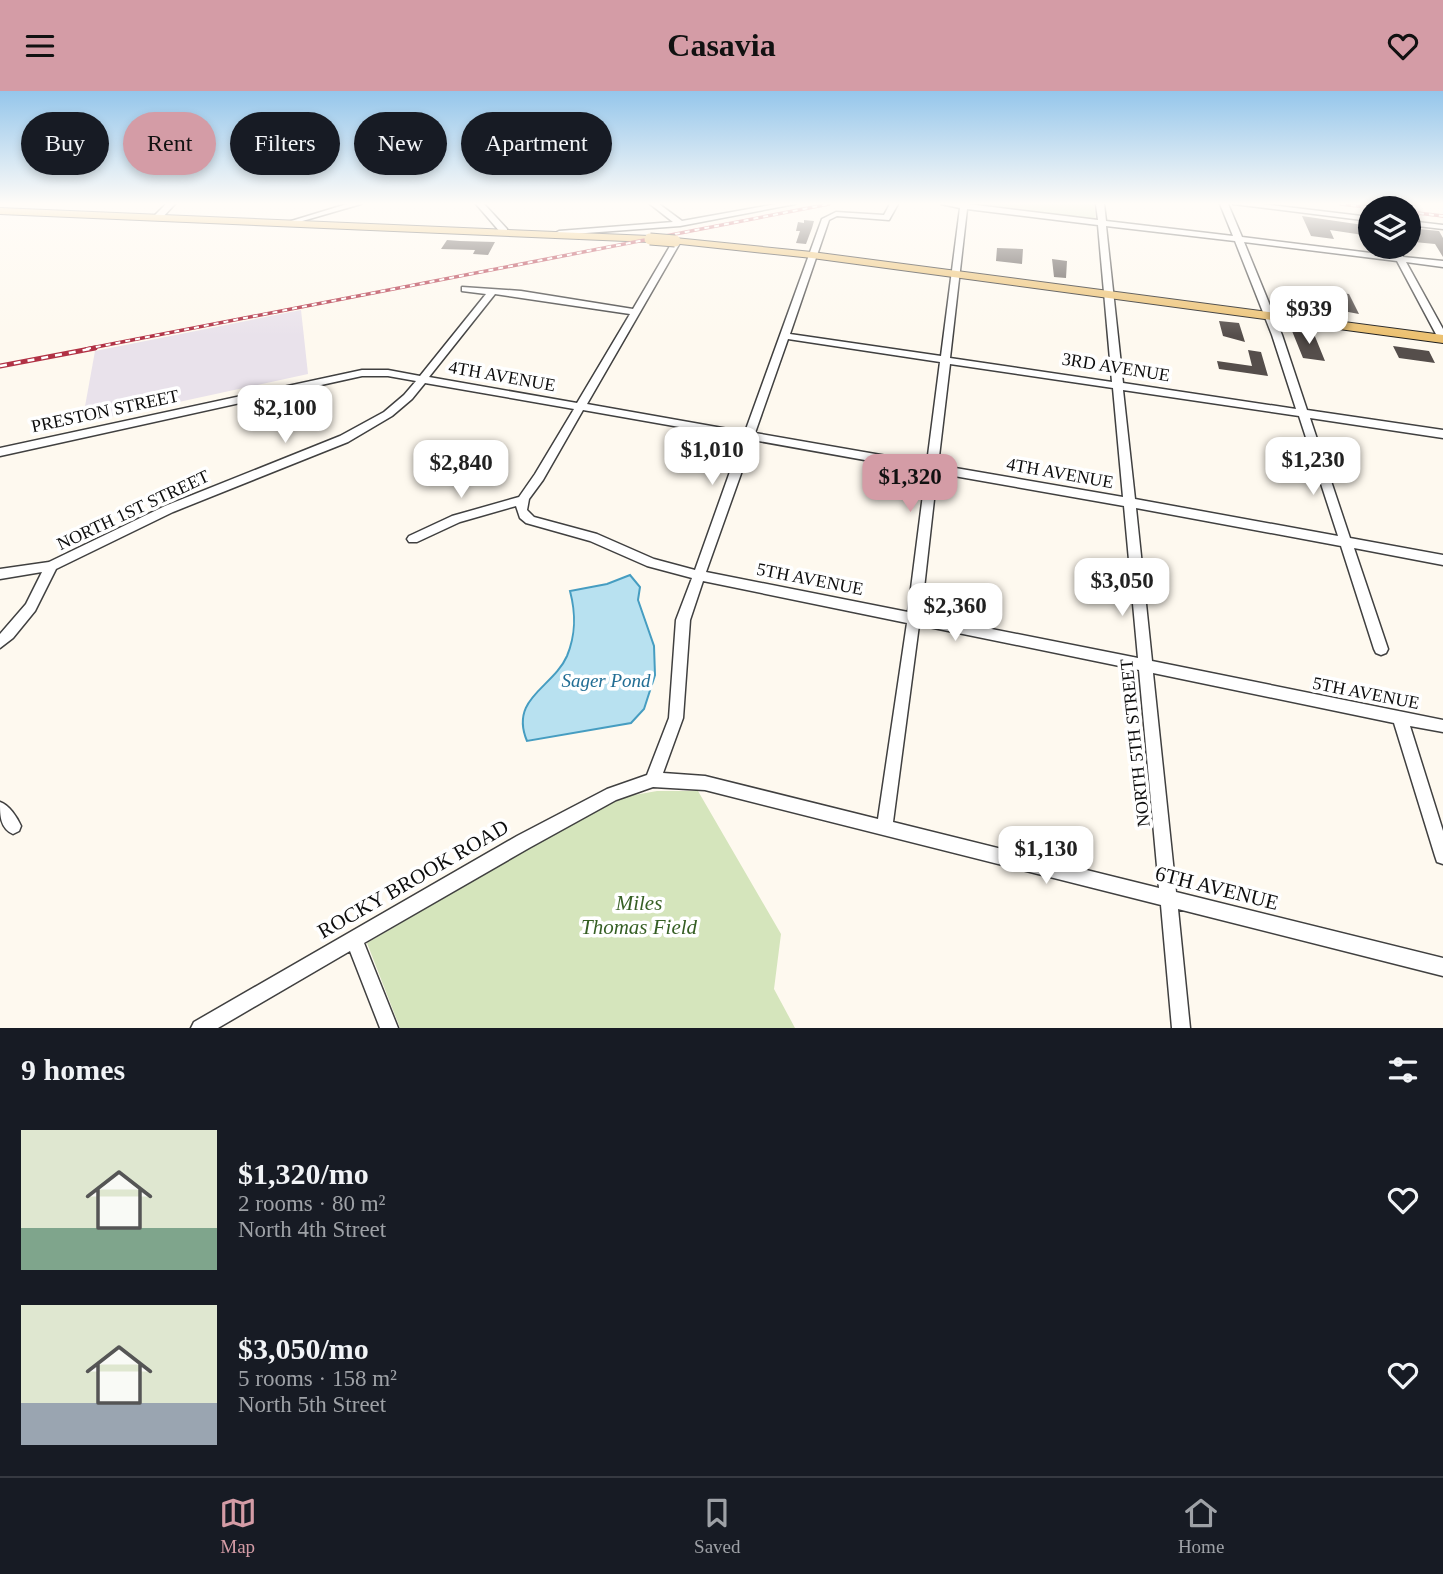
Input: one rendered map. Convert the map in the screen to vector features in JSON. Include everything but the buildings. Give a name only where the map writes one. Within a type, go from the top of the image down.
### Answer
[{"type":"main road","points":[[741,248],[1443,338]]},
{"type":"street","points":[[413,538],[467,515],[522,500],[539,477],[672,248]]},
{"type":"street","points":[[653,780],[676,718],[683,620],[814,248]]},
{"type":"street","points":[[885,827],[914,617],[959,248]]},
{"type":"street","name":"NORTH 5TH STREET","points":[[1103,248],[1181,1028]]},
{"type":"street","points":[[1241,248],[1271,318],[1381,649]]},
{"type":"street","points":[[1304,248],[1358,254]]},
{"type":"street","points":[[1400,259],[1443,264]]},
{"type":"street","points":[[1400,259],[1443,338]]},
{"type":"street","points":[[465,289],[634,312]]},
{"type":"street","name":"NORTH 1ST STREET","points":[[0,575],[51,566],[158,514],[344,439],[388,414],[423,380],[492,291]]},
{"type":"street","name":"3RD AVENUE","points":[[784,336],[1443,434]]},
{"type":"street","name":"PRESTON STREET","points":[[0,452],[362,373],[388,373],[423,380]]},
{"type":"street","name":"4TH AVENUE","points":[[423,380],[1443,560]]},
{"type":"street","name":"5TH AVENUE","points":[[522,500],[520,509],[530,520],[593,537],[651,563],[697,575],[1443,726]]},
{"type":"street","points":[[0,642],[32,609],[51,566]]},
{"type":"street","points":[[1400,718],[1443,856]]},
{"type":"street","name":"6TH AVENUE","points":[[653,780],[705,783],[1443,967]]},
{"type":"street","name":"ROCKY BROOK ROAD","points":[[200,1028],[556,824],[612,794],[653,780]]},
{"type":"street","points":[[0,809],[13,827]]},
{"type":"street","points":[[354,939],[389,1028]]},
{"type":"shaded area","points":[[301,310],[308,374],[82,423],[95,351]]},
{"type":"green space","name":"Miles Thomas Field","points":[[657,791],[698,791],[781,934],[774,989],[795,1028],[400,1028],[367,943],[587,814],[623,797]]},
{"type":"water","name":"Sager Pond","points":[[630,575],[640,587],[638,600],[654,646],[655,675],[644,709],[631,723],[527,741],[523,726],[528,704],[561,667],[570,648],[574,624],[570,591],[607,584]]},
{"type":"railway","points":[[86,349],[605,248]]},
{"type":"railway","points":[[0,366],[95,348]]}]
